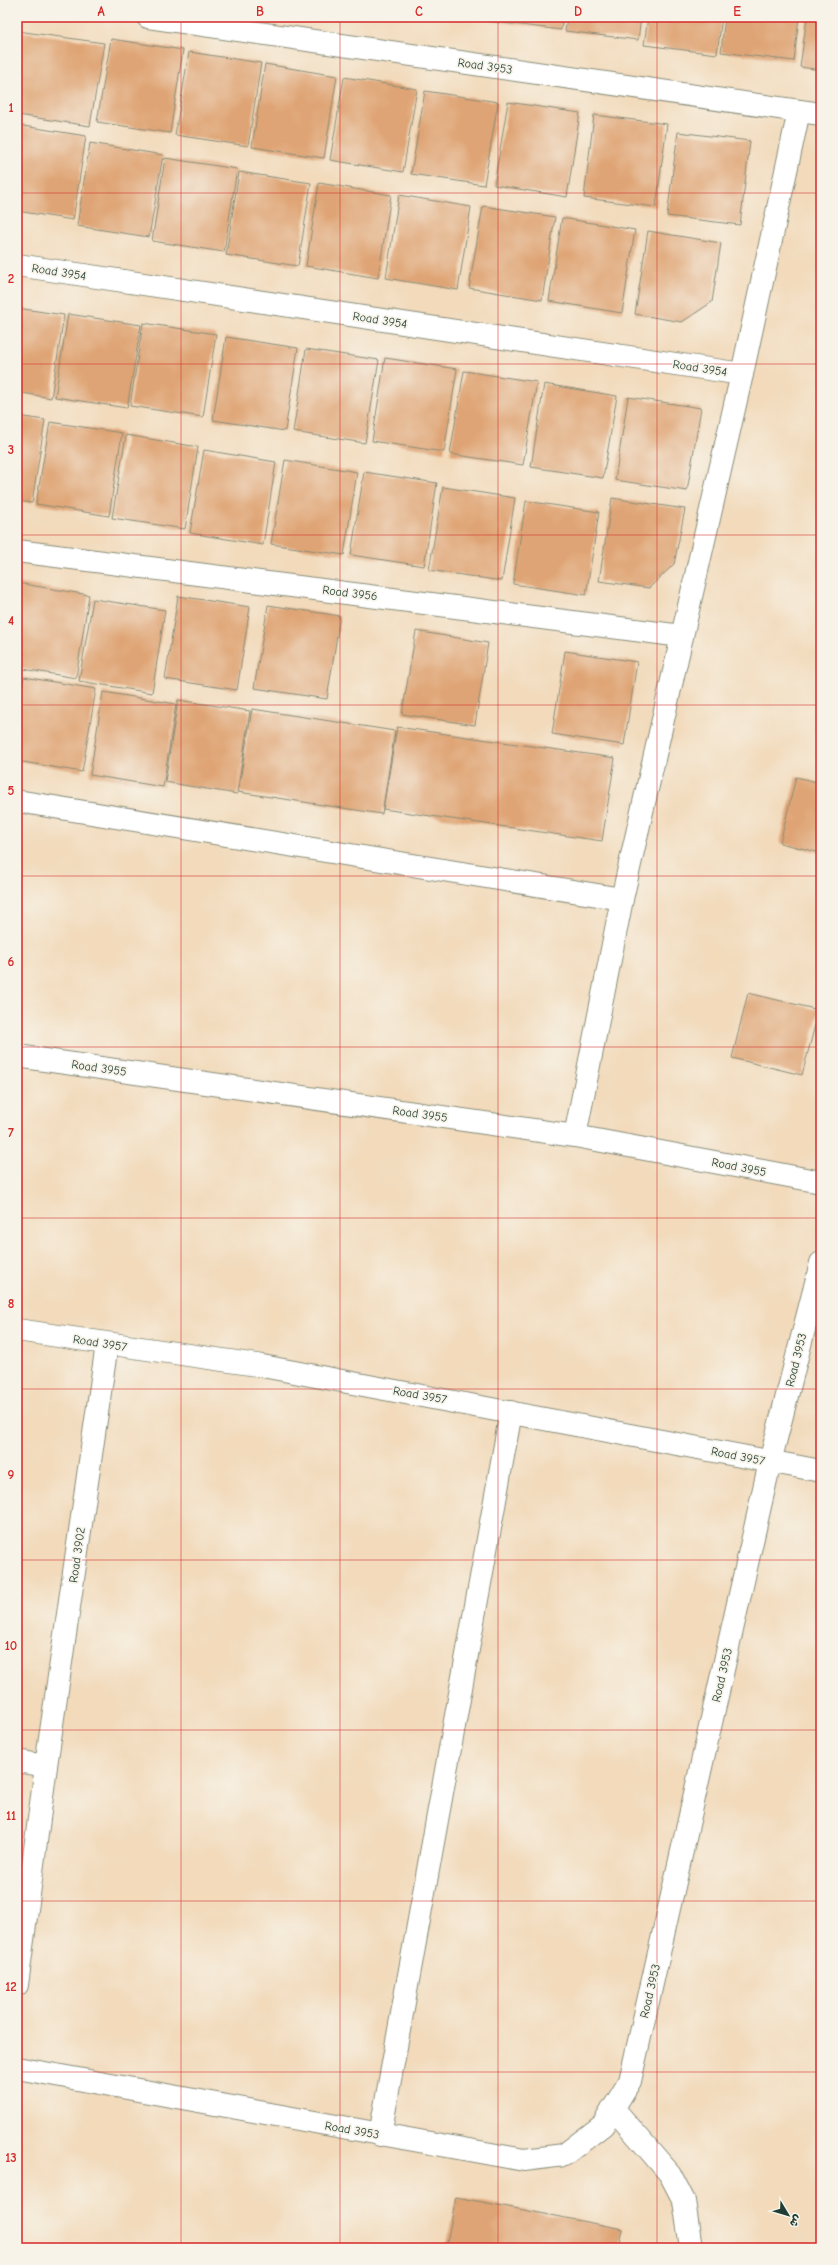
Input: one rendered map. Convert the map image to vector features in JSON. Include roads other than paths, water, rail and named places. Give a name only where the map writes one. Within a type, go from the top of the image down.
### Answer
[{"type":"street","name":"Road 3953","points":[[148,17],[821,114]]},
{"type":"street","points":[[575,1136],[622,899],[742,374],[798,111]]},
{"type":"street","name":"Road 3954","points":[[17,265],[742,374]]},
{"type":"street","name":"Road 3956","points":[[17,551],[682,636]]},
{"type":"street","points":[[17,802],[622,899]]},
{"type":"street","name":"Road 3955","points":[[17,1056],[575,1136],[821,1182]]},
{"type":"street","name":"Road 3953","points":[[17,2068],[524,2160],[564,2155],[603,2125],[630,2081],[770,1462],[821,1263]]},
{"type":"street","name":"Road 3957","points":[[17,1330],[257,1365],[821,1471]]},
{"type":"street","name":"Road 3902","points":[[17,1985],[46,1766],[107,1344]]},
{"type":"street","points":[[380,2135],[511,1412]]},
{"type":"street","points":[[17,1761],[46,1766]]},
{"type":"street","points":[[613,2108],[670,2174],[684,2201],[691,2248]]}]
